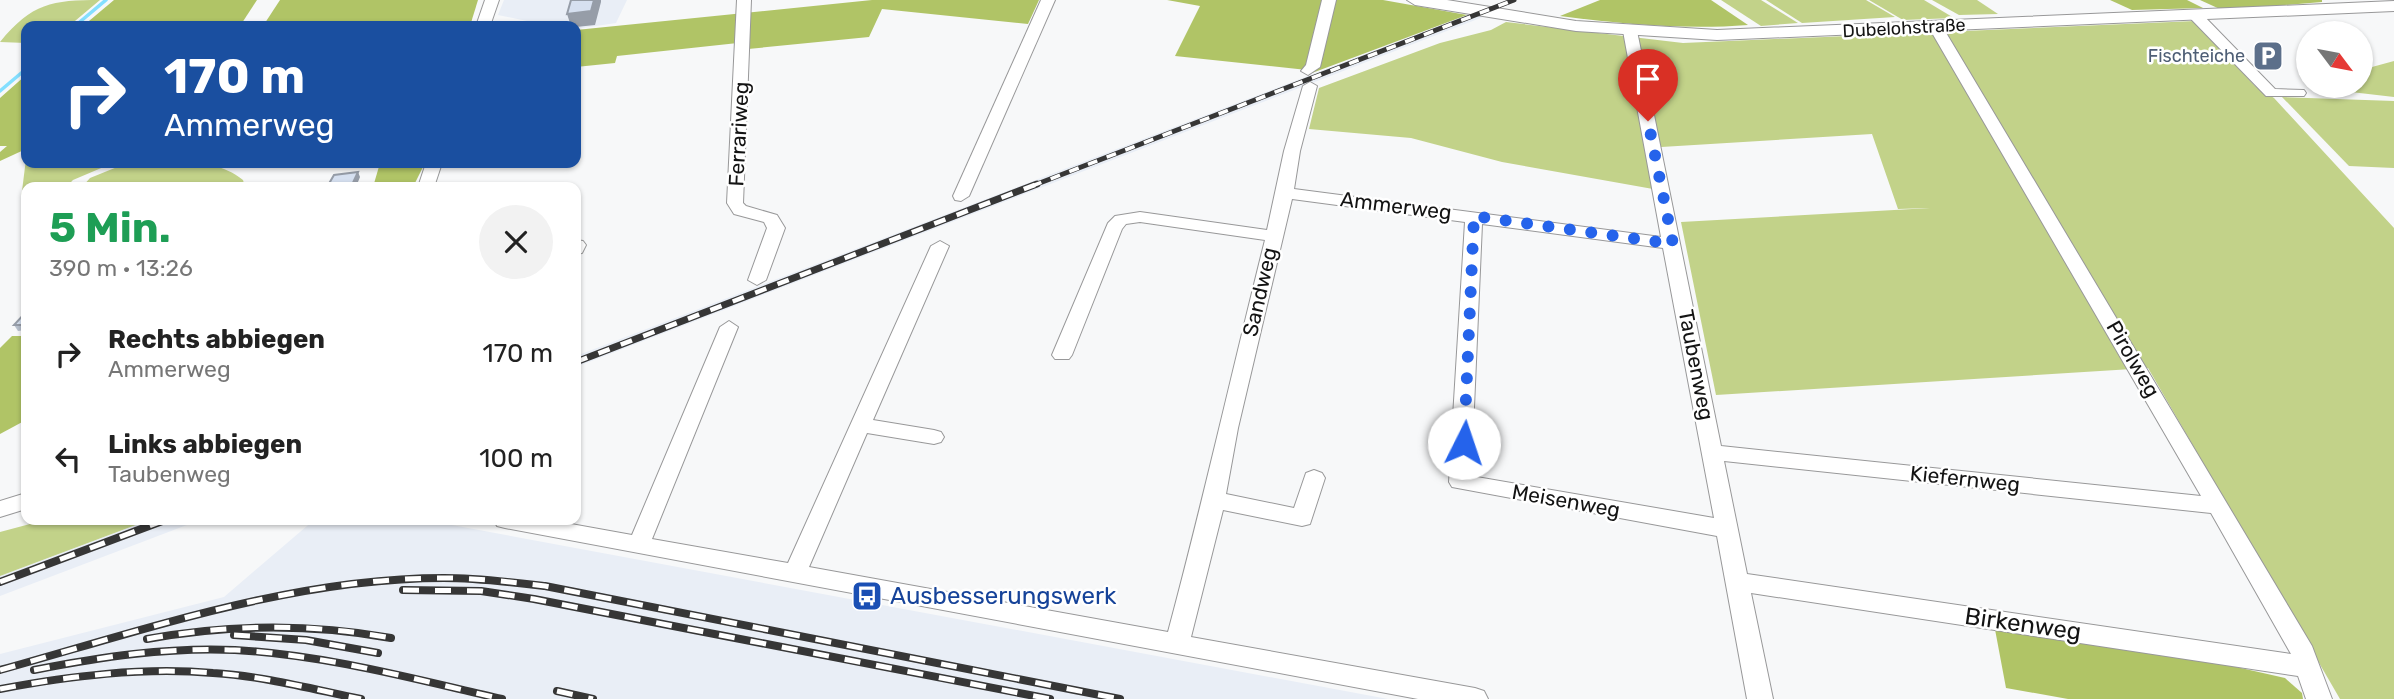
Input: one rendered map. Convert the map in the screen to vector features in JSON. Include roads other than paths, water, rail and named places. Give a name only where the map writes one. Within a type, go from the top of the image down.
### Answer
[{"type":"main road","name":"Dubelohstraße","points":[[1415,0],[1576,26],[1717,35],[2394,6]]},
{"type":"street","points":[[485,21],[492,0]]},
{"type":"street","name":"Ferrariweg","points":[[744,0],[735,203],[740,210],[771,219],[776,228],[757,280]]},
{"type":"street","points":[[961,196],[1048,0]]},
{"type":"street","name":"Sandweg","points":[[1177,644],[1214,500],[1231,415],[1329,0]]},
{"type":"street","points":[[2195,15],[2249,70]]},
{"type":"street","name":"Pirolweg","points":[[1935,26],[2105,311],[2217,506],[2308,667],[2319,699]]},
{"type":"street","name":"Taubenweg","points":[[1630,31],[1760,699]]},
{"type":"street","name":"Ammerweg","points":[[1285,192],[1673,244]]},
{"type":"street","name":"Meisenweg","points":[[1474,216],[1460,482],[1727,529]]},
{"type":"street","points":[[1062,355],[1114,227],[1121,220],[1140,217],[1273,236]]},
{"type":"street","points":[[795,573],[940,246]]},
{"type":"street","points":[[639,544],[729,327]]},
{"type":"street","points":[[860,425],[934,437]]},
{"type":"street","name":"Kiefernweg","points":[[1712,452],[2217,506]]},
{"type":"street","points":[[1214,500],[1302,517],[1314,478]]},
{"type":"street","points":[[0,509],[21,503]]},
{"type":"street","points":[[533,525],[1475,699]]},
{"type":"street","name":"Birkenweg","points":[[1738,582],[2308,667]]},
{"type":"waterway","points":[[81,21],[106,0]]},
{"type":"waterway","points":[[0,91],[21,73]]},
{"type":"railway","points":[[1032,186],[1514,0]]},
{"type":"railway","points":[[581,360],[1037,184]]},
{"type":"railway","points":[[0,582],[152,525]]},
{"type":"railway","points":[[0,670],[164,623],[275,597],[387,580],[457,578],[545,586],[1120,699]]},
{"type":"railway","points":[[403,590],[481,591],[534,599],[1050,699]]},
{"type":"railway","points":[[147,639],[208,630],[269,627],[330,630],[391,638]]},
{"type":"railway","points":[[234,635],[306,640],[378,653]]},
{"type":"railway","points":[[34,670],[134,654],[235,650],[336,662],[502,699]]},
{"type":"railway","points":[[0,689],[106,674],[186,671],[250,677],[361,699]]},
{"type":"railway","points":[[557,691],[593,699]]},
{"type":"place","name":"Fischteiche","points":[[2268,56]]},
{"type":"place","name":"Ausbesserungswerk","points":[[867,596]]}]
